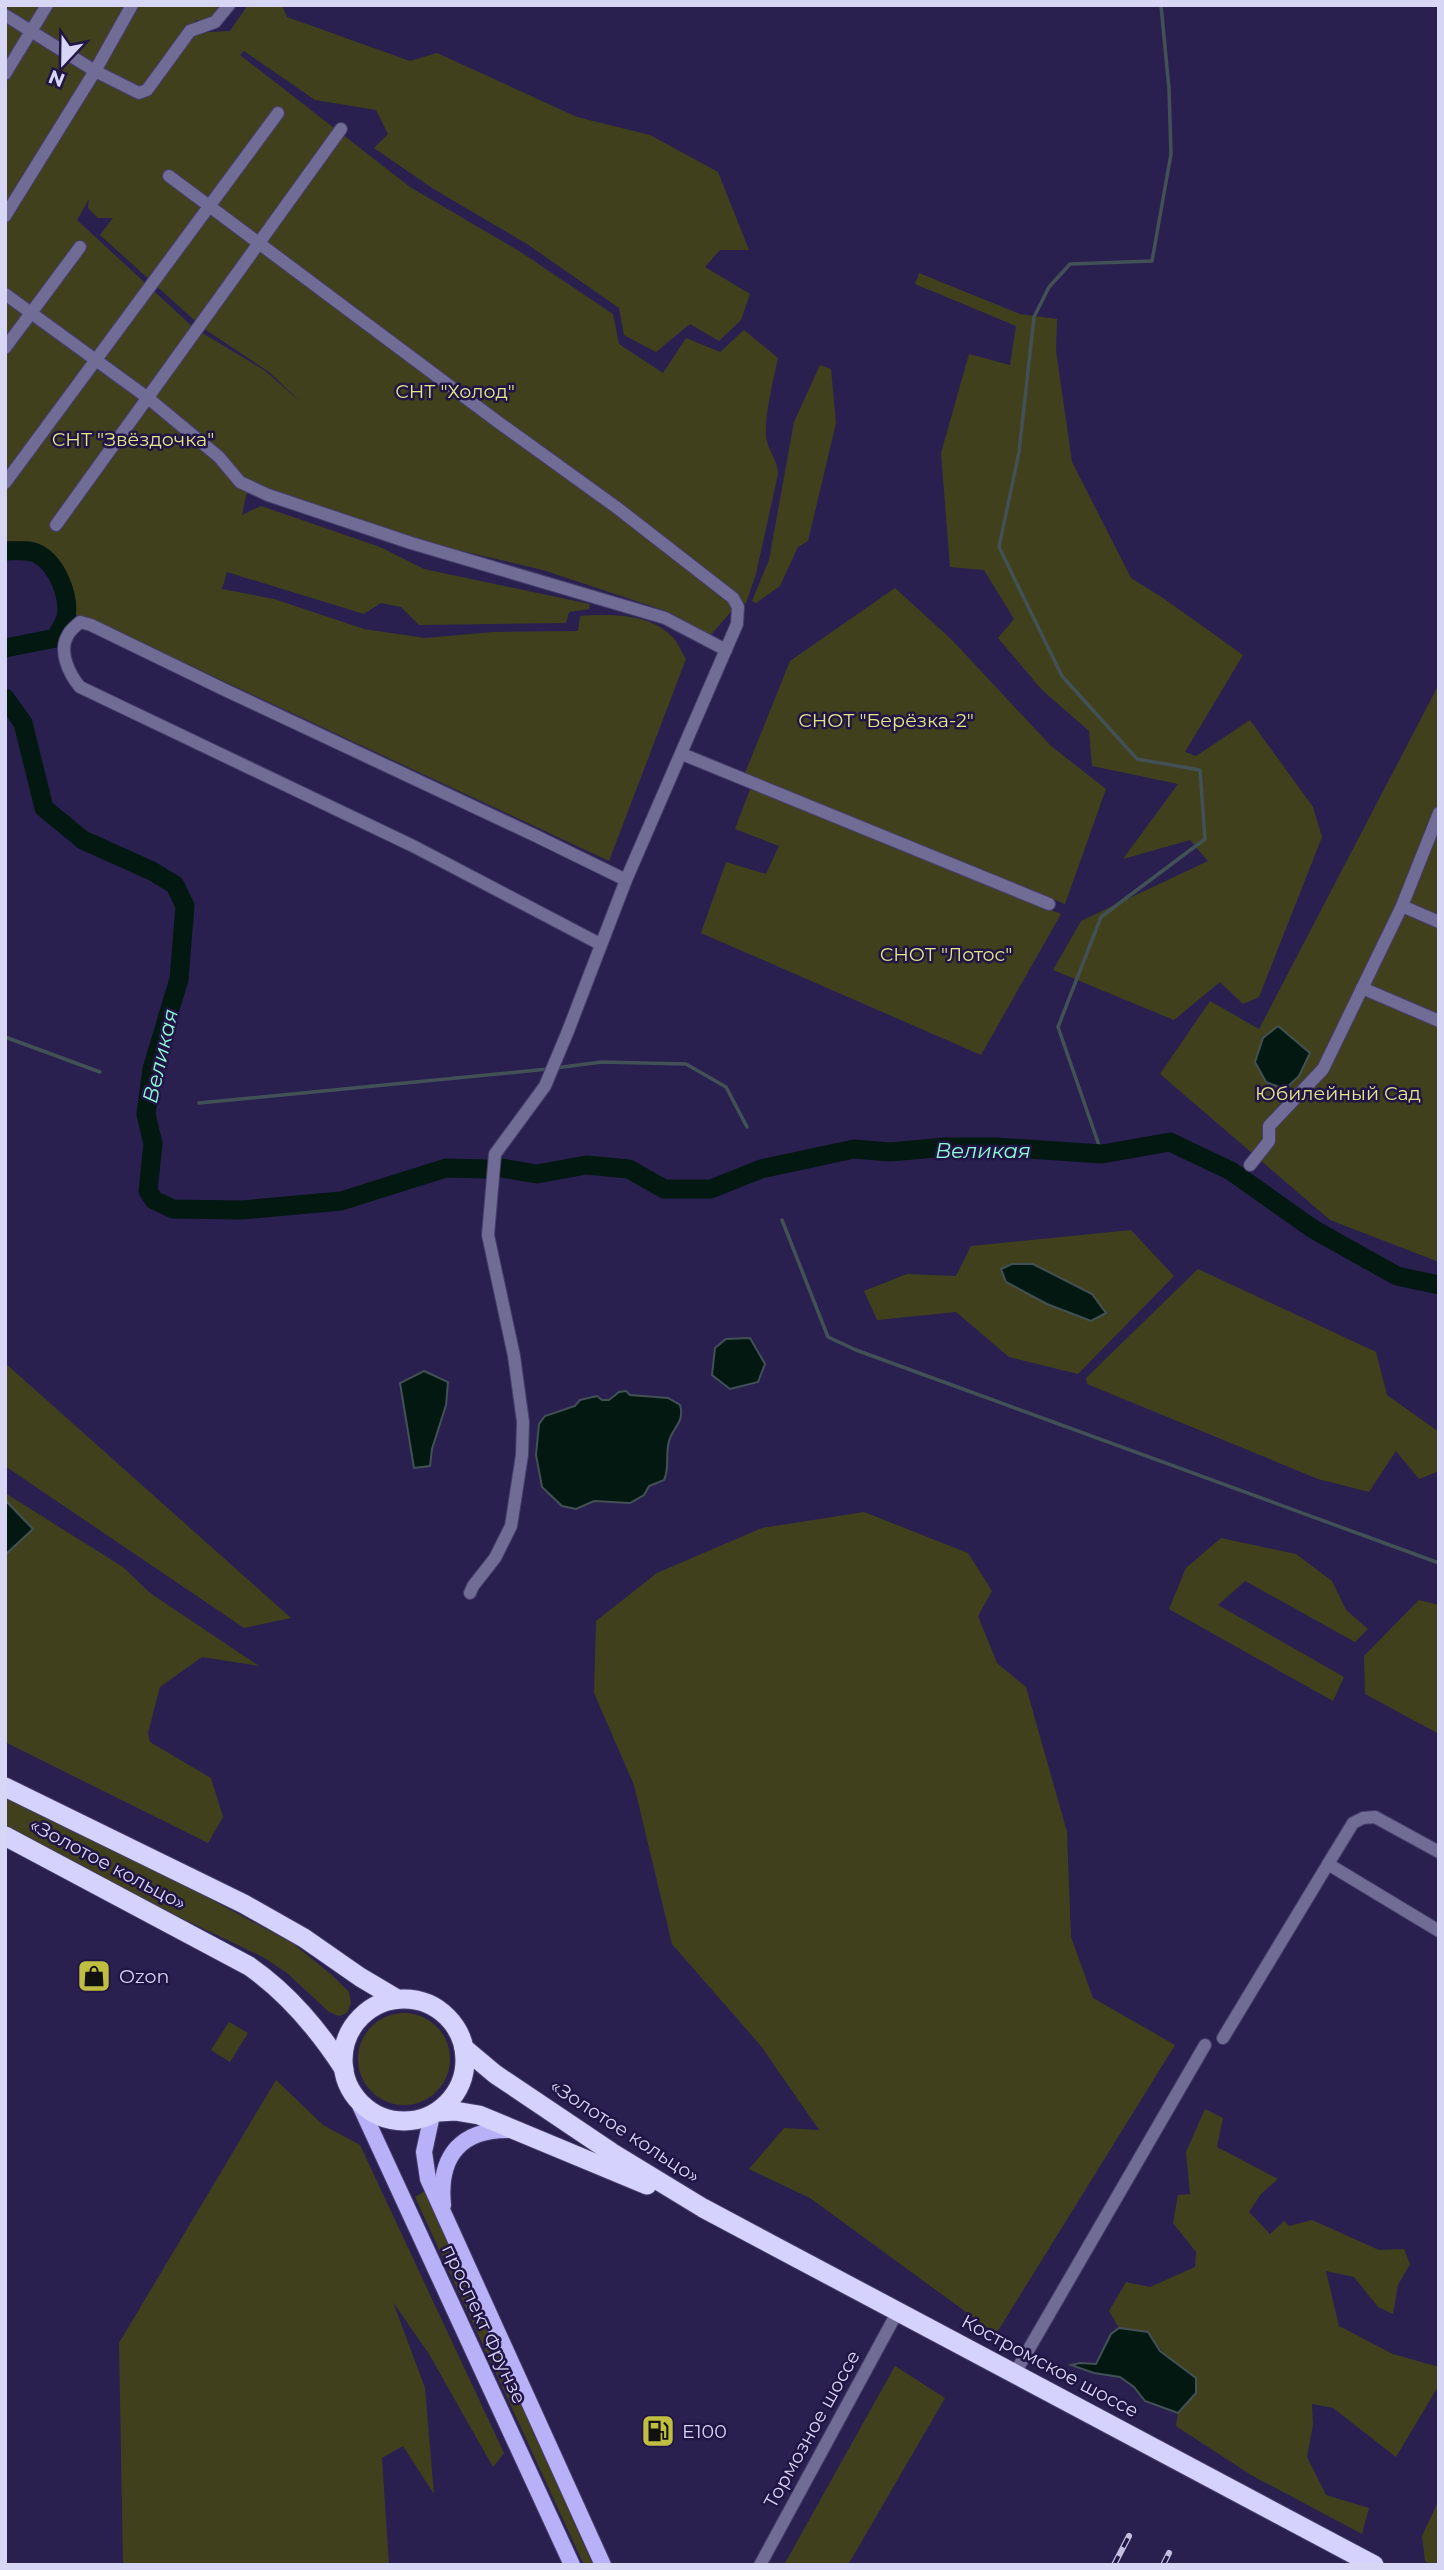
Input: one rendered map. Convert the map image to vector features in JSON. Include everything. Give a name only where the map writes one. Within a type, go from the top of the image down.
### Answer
[{"type":"highway","name":"«Золотое кольцо»","points":[[5,1787],[257,1912],[304,1938],[397,1999],[416,2000],[441,2011],[458,2031],[464,2048],[480,2063],[611,2152],[703,2208]]},
{"type":"highway","name":"«Золотое кольцо»","points":[[5,1836],[249,1966],[302,2012],[344,2069],[348,2086],[358,2101],[373,2113],[390,2120],[408,2121],[435,2114],[467,2112],[703,2208]]},
{"type":"highway","points":[[344,2069],[346,2040],[355,2023],[377,2005],[397,1999]]},
{"type":"highway","points":[[435,2114],[452,2098],[461,2083],[465,2066],[464,2048]]},
{"type":"highway","name":"Костромское шоссе","points":[[703,2208],[1374,2565]]},
{"type":"main road","name":"проспект Фрунзе","points":[[358,2101],[572,2565]]},
{"type":"main road","name":"проспект Фрунзе","points":[[435,2114],[425,2141],[424,2164],[428,2179],[604,2565]]},
{"type":"main road","points":[[449,2224],[442,2188],[445,2171],[453,2153],[464,2141],[480,2132],[516,2130]]},
{"type":"street","points":[[5,74],[47,5]]},
{"type":"street","points":[[5,216],[95,71],[132,5]]},
{"type":"street","points":[[5,15],[95,71],[144,93],[190,31],[215,22],[229,5]]},
{"type":"street","points":[[5,483],[278,113]]},
{"type":"street","points":[[56,525],[341,129]]},
{"type":"street","points":[[169,176],[616,507],[733,598],[738,607],[739,615],[726,650],[625,880],[545,1086],[498,1148],[493,1162],[488,1235],[514,1356],[523,1422],[522,1455],[511,1526],[495,1558],[472,1586],[470,1593]]},
{"type":"street","points":[[5,348],[80,247]]},
{"type":"street","points":[[5,294],[148,398],[219,457],[240,482],[268,495],[485,567],[666,618],[726,650]]},
{"type":"street","points":[[600,944],[413,846],[80,687],[72,677],[64,651],[67,636],[80,622],[91,625],[625,880]]},
{"type":"street","points":[[682,754],[1049,904]]},
{"type":"street","points":[[1250,1165],[1269,1141],[1269,1126],[1323,1069],[1402,906],[1439,813]]},
{"type":"street","points":[[1402,906],[1439,922]]},
{"type":"street","points":[[1362,988],[1439,1021]]},
{"type":"street","points":[[1223,2038],[1353,1823],[1363,1818],[1375,1817],[1439,1852]]},
{"type":"street","points":[[1328,1864],[1439,1931]]},
{"type":"street","points":[[1015,2374],[1205,2045]]},
{"type":"street","name":"Тормозное шоссе","points":[[760,2565],[898,2311]]},
{"type":"green space","points":[[5,5],[221,5],[207,23],[196,20],[169,64],[194,33],[230,31],[248,5],[282,5],[287,17],[410,61],[437,53],[577,117],[650,135],[718,172],[749,250],[720,250],[705,267],[750,294],[741,320],[719,341],[690,324],[656,352],[624,335],[619,308],[527,244],[432,188],[374,148],[388,134],[376,110],[315,100],[244,51],[240,55],[410,187],[519,251],[613,314],[619,344],[663,373],[686,338],[720,352],[744,330],[778,358],[769,401],[766,434],[778,474],[756,574],[746,603],[734,608],[711,635],[666,611],[543,570],[458,550],[315,509],[252,485],[246,496],[242,515],[261,506],[380,547],[424,569],[590,604],[589,609],[569,612],[566,623],[419,625],[401,607],[381,603],[364,614],[227,572],[222,589],[274,599],[364,629],[425,638],[493,632],[578,631],[580,616],[605,615],[643,620],[666,631],[675,640],[686,659],[609,861],[99,623],[76,615],[57,562],[32,543],[5,541]],"holes":[[[89,199],[88,208],[98,218],[113,218],[100,235],[203,328],[269,372],[303,404],[264,370],[194,328],[77,220]]]},
{"type":"green space","points":[[919,273],[1020,314],[1057,319],[1056,351],[1072,462],[1131,578],[1243,655],[1185,752],[1196,756],[1250,720],[1313,807],[1322,837],[1259,997],[1243,1004],[1220,982],[1174,1020],[1053,970],[1081,921],[1208,861],[1190,840],[1123,859],[1178,784],[1092,766],[1089,731],[1042,690],[998,638],[1014,619],[984,570],[950,567],[941,453],[969,354],[1010,365],[1016,326],[915,284]]},
{"type":"green space","points":[[820,365],[831,369],[836,423],[808,541],[798,547],[780,586],[756,603],[752,601],[769,560],[794,422]]},
{"type":"green space","name":"СНОТ \"Берёзка-2\"","points":[[895,588],[952,640],[1051,746],[1106,789],[1065,904],[745,773],[790,661]]},
{"type":"green space","name":"Юбилейный Сад","points":[[1439,684],[1439,1262],[1330,1220],[1160,1074],[1210,1001],[1259,1029]]},
{"type":"green space","name":"СНОТ \"Лотос\"","points":[[750,789],[1061,914],[981,1055],[701,933],[726,862],[766,874],[779,846],[735,829]]},
{"type":"green space","points":[[1131,1230],[1174,1276],[1078,1374],[1009,1357],[956,1312],[877,1320],[864,1291],[907,1274],[956,1276],[971,1246]]},
{"type":"green space","points":[[1198,1269],[1376,1352],[1387,1395],[1439,1432],[1439,1471],[1419,1479],[1396,1451],[1369,1492],[1318,1479],[1087,1384],[1086,1378]]},
{"type":"green space","points":[[5,1363],[291,1618],[244,1628],[5,1466]]},
{"type":"green space","points":[[5,1493],[123,1567],[150,1593],[259,1666],[202,1657],[160,1687],[148,1733],[150,1742],[211,1778],[223,1817],[208,1843],[5,1742]]},
{"type":"green space","points":[[864,1512],[968,1553],[992,1591],[978,1616],[997,1663],[1026,1687],[1067,1832],[1071,1937],[1093,1998],[1175,2045],[996,2334],[810,2198],[749,2169],[784,2128],[819,2130],[761,2046],[672,1944],[634,1785],[594,1693],[596,1621],[657,1573],[762,1528]]},
{"type":"green space","points":[[1221,1538],[1296,1554],[1332,1581],[1346,1610],[1368,1629],[1355,1642],[1245,1581],[1218,1605],[1344,1677],[1333,1701],[1169,1609],[1186,1568]]},
{"type":"green space","points":[[1419,1600],[1439,1605],[1439,1734],[1365,1694],[1364,1656]]},
{"type":"green space","points":[[5,1798],[173,1879],[292,1943],[349,1992],[351,2003],[347,2013],[339,2016],[329,2012],[287,1973],[263,1957],[158,1907],[5,1825]]},
{"type":"green space","points":[[404,2013],[422,2016],[437,2026],[447,2041],[450,2059],[447,2077],[437,2092],[422,2102],[404,2105],[386,2102],[371,2092],[361,2077],[358,2059],[361,2041],[371,2026],[386,2016]]},
{"type":"green space","points":[[229,2022],[248,2033],[230,2062],[211,2050]]},
{"type":"green space","points":[[276,2080],[323,2125],[360,2145],[504,2453],[493,2467],[429,2354],[393,2302],[425,2388],[434,2494],[403,2446],[382,2458],[389,2565],[123,2565],[119,2343]]},
{"type":"green space","points":[[1205,2109],[1223,2118],[1217,2147],[1278,2179],[1261,2194],[1249,2212],[1270,2234],[1284,2221],[1289,2226],[1312,2220],[1379,2250],[1404,2249],[1410,2264],[1398,2285],[1393,2314],[1378,2307],[1354,2277],[1326,2271],[1339,2326],[1393,2354],[1439,2367],[1439,2385],[1396,2457],[1333,2408],[1312,2404],[1313,2425],[1307,2457],[1326,2495],[1369,2508],[1362,2534],[1251,2475],[1176,2426],[1178,2413],[1196,2393],[1190,2372],[1166,2355],[1148,2332],[1119,2328],[1109,2311],[1126,2282],[1150,2287],[1195,2267],[1196,2252],[1173,2223],[1178,2195],[1190,2194],[1186,2152]]},
{"type":"green space","points":[[425,2191],[593,2565],[584,2565],[415,2197]]},
{"type":"green space","points":[[895,2366],[945,2398],[848,2565],[784,2565]]},
{"type":"green space","points":[[1439,2500],[1439,2565],[1431,2565],[1425,2561],[1422,2536]]},
{"type":"shaded area","points":[[1278,1026],[1310,1053],[1299,1076],[1285,1089],[1266,1082],[1255,1062],[1263,1038]]},
{"type":"shaded area","points":[[1012,1264],[1033,1264],[1092,1294],[1106,1313],[1091,1321],[1047,1304],[1006,1282],[1001,1269]]},
{"type":"shaded area","points":[[750,1338],[765,1364],[758,1382],[730,1389],[712,1375],[715,1348],[726,1339]]},
{"type":"shaded area","points":[[424,1371],[448,1382],[446,1405],[432,1449],[430,1466],[414,1468],[400,1383]]},
{"type":"shaded area","points":[[626,1391],[630,1395],[668,1398],[680,1405],[681,1416],[668,1446],[664,1480],[649,1486],[644,1495],[630,1503],[594,1501],[576,1509],[562,1506],[542,1487],[536,1455],[539,1424],[545,1416],[575,1406],[580,1400],[597,1396],[602,1400],[609,1400],[619,1392]]},
{"type":"shaded area","points":[[5,1500],[33,1529],[5,1555]]},
{"type":"shaded area","points":[[1119,2328],[1148,2332],[1160,2351],[1196,2378],[1196,2393],[1178,2413],[1145,2401],[1134,2387],[1120,2377],[1094,2373],[1071,2365],[1096,2364],[1111,2334]]},
{"type":"waterway","points":[[1102,1154],[1058,1027],[1101,917],[1205,839],[1200,770],[1137,759],[1062,676],[999,547],[1019,452],[1034,317],[1049,287],[1070,264],[1152,261],[1171,154],[1169,89],[1161,5]]},
{"type":"waterway","name":"Великая","points":[[5,551],[31,551],[45,559],[61,582],[67,609],[56,638],[5,648]]},
{"type":"waterway","name":"Великая","points":[[5,698],[23,723],[44,808],[83,840],[152,871],[175,885],[185,906],[179,979],[152,1069],[146,1114],[153,1144],[148,1191],[154,1200],[173,1209],[242,1210],[341,1201],[446,1168],[486,1169]]},
{"type":"waterway","points":[[5,1037],[100,1072]]},
{"type":"waterway","points":[[555,1068],[602,1062],[686,1064],[726,1087],[747,1127]]},
{"type":"waterway","points":[[199,1103],[548,1069]]},
{"type":"waterway","name":"Великая","points":[[502,1168],[537,1174],[586,1165],[629,1169],[664,1189],[711,1189],[761,1169],[854,1149],[890,1152],[946,1147],[996,1147],[1102,1154],[1170,1142],[1231,1171],[1313,1229],[1397,1276],[1439,1285]]},
{"type":"waterway","points":[[782,1220],[828,1337],[856,1350],[1439,1563]]},
{"type":"railway","points":[[1114,2565],[1129,2536]]},
{"type":"railway","points":[[1163,2565],[1169,2553]]},
{"type":"place","name":"Ozon","points":[[94,1976]]},
{"type":"place","name":"E100","points":[[658,2431]]},
{"type":"park label","name":"СНТ \"Холод\"","points":[[455,391]]},
{"type":"park label","name":"СНТ \"Звёздочка\"","points":[[133,439]]}]
